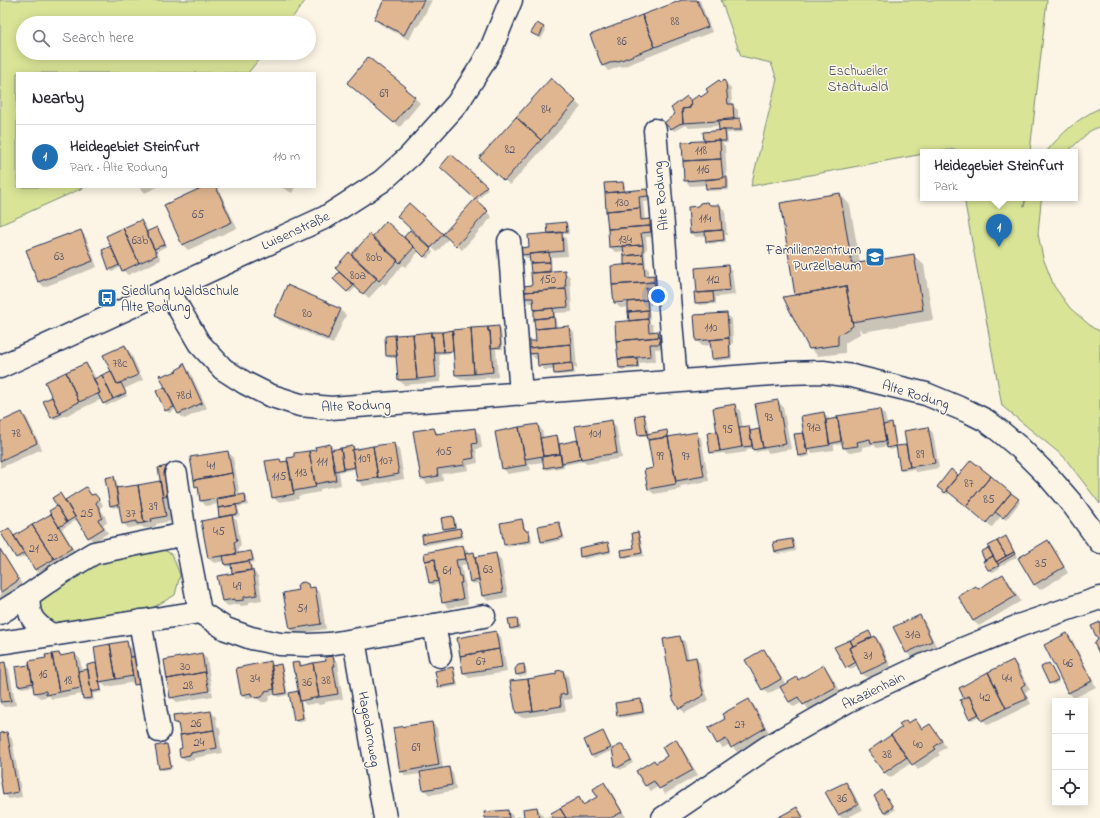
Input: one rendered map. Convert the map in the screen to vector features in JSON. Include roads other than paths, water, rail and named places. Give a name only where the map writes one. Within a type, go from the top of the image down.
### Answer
[{"type":"street","name":"Luisenstraße","points":[[0,367],[326,217],[382,181],[410,156],[457,104],[482,66],[491,49],[511,0]]},
{"type":"street","name":"Alte Rodung","points":[[655,130],[676,381]]},
{"type":"street","points":[[509,241],[521,394]]},
{"type":"street","name":"Alte Rodung","points":[[168,290],[199,343],[223,369],[263,392],[300,405],[331,408],[676,381],[786,373],[823,372],[852,376],[926,394],[985,420],[1020,448],[1064,494],[1100,542]]},
{"type":"street","points":[[176,474],[185,534],[200,612]]},
{"type":"street","points":[[0,612],[94,553],[185,534]]},
{"type":"street","points":[[29,595],[28,603],[30,616],[38,627],[50,634]]},
{"type":"street","name":"Akazienhain","points":[[663,818],[766,748],[848,702],[940,658],[1021,625],[1100,598]]},
{"type":"street","points":[[0,643],[50,634],[200,612],[226,629],[251,638],[280,644],[308,645],[329,644],[354,640],[484,616]]},
{"type":"street","points":[[140,621],[159,731]]},
{"type":"street","points":[[434,625],[440,656]]},
{"type":"street","name":"Hagedornweg","points":[[354,640],[385,818]]},
{"type":"place","name":"Heidegebiet Steinfurt","points":[[999,247]]},
{"type":"place","name":"Familienzentrum Purzelbaum","points":[[875,257]]},
{"type":"place","name":"Siedlung Waldschule Alte Rodung","points":[[107,298]]},
{"type":"park label","name":"Eschweiler Stadtwald","points":[[858,78]]}]
